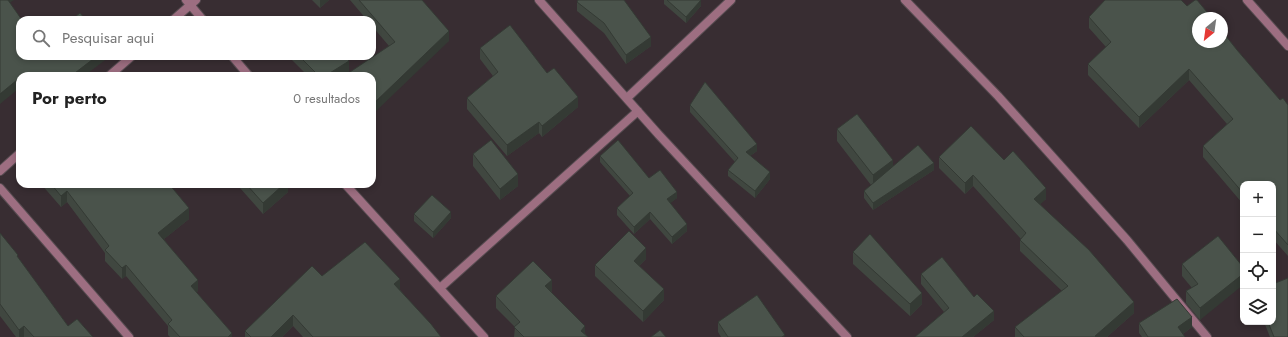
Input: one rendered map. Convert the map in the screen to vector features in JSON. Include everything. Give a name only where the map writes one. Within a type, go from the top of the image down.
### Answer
[{"type":"street","points":[[539,0],[638,111],[847,337]]},
{"type":"street","points":[[627,98],[731,0]]},
{"type":"street","points":[[905,0],[998,96],[1126,240],[1207,337]]},
{"type":"street","points":[[1246,0],[1288,46]]},
{"type":"street","points":[[177,16],[191,2],[200,16]]},
{"type":"street","points":[[114,72],[127,60]]},
{"type":"street","points":[[235,60],[246,72]]},
{"type":"street","points":[[440,288],[638,111]]},
{"type":"street","points":[[0,171],[16,157]]},
{"type":"street","points":[[0,188],[128,337]]},
{"type":"street","points":[[348,188],[484,337]]},
{"type":"building","points":[[0,0],[8,0],[19,16],[16,16],[16,60],[92,60],[76,72],[16,72],[16,81],[0,94]]},
{"type":"building","points":[[359,0],[422,0],[449,31],[376,101],[376,72],[350,72],[368,60],[376,60],[376,55],[395,42],[376,20],[376,16],[373,16]]},
{"type":"building","points":[[578,0],[624,0],[651,37],[626,55],[604,23],[577,2]]},
{"type":"building","points":[[667,0],[701,0],[686,17]]},
{"type":"building","points":[[1105,0],[1181,0],[1187,6],[1197,0],[1207,12],[1192,12],[1192,48],[1228,48],[1228,39],[1280,100],[1283,98],[1288,105],[1288,245],[1276,231],[1276,181],[1240,181],[1240,189],[1203,146],[1233,119],[1189,69],[1139,117],[1088,64],[1111,42],[1089,17]]},
{"type":"building","points":[[510,25],[547,73],[554,68],[578,97],[542,126],[539,122],[507,145],[467,98],[498,72],[480,48]]},
{"type":"building","points":[[303,60],[349,61],[331,72],[315,72]]},
{"type":"building","points":[[705,82],[757,144],[746,152],[770,172],[755,191],[728,170],[738,158],[690,105]]},
{"type":"building","points":[[857,114],[893,160],[873,175],[837,129]]},
{"type":"building","points":[[971,126],[1004,160],[1013,151],[1046,188],[1034,199],[1089,250],[1134,302],[1095,336],[1096,337],[1024,337],[1015,327],[1068,286],[1020,240],[1026,233],[973,175],[965,183],[939,157]]},
{"type":"building","points":[[491,140],[518,174],[500,189],[473,154]]},
{"type":"building","points":[[618,140],[649,178],[660,170],[677,192],[667,199],[687,224],[672,237],[650,212],[634,227],[617,208],[633,193],[600,156]]},
{"type":"building","points":[[918,145],[934,163],[873,203],[864,191]]},
{"type":"building","points":[[54,188],[172,188],[189,208],[158,233],[198,280],[191,286],[232,333],[228,337],[180,337],[168,324],[172,320],[126,265],[122,268],[105,250],[109,246],[67,191],[61,196]]},
{"type":"building","points":[[250,188],[280,188],[263,203]]},
{"type":"building","points":[[432,195],[451,212],[433,232],[414,214]]},
{"type":"building","points":[[629,231],[646,248],[634,261],[664,289],[643,311],[595,265]]},
{"type":"building","points":[[0,233],[18,255],[17,256],[68,326],[77,319],[93,337],[34,337],[24,326],[19,330],[0,304]]},
{"type":"building","points":[[870,234],[922,293],[910,304],[853,252]]},
{"type":"building","points":[[1218,236],[1240,263],[1240,276],[1200,308],[1186,291],[1198,284],[1182,264]]},
{"type":"building","points":[[365,242],[400,279],[394,284],[441,337],[313,337],[293,315],[271,337],[251,337],[245,331],[312,266],[322,276]]},
{"type":"building","points":[[942,257],[974,297],[977,294],[994,311],[962,337],[915,337],[949,308],[921,274]]},
{"type":"building","points":[[533,261],[552,280],[545,286],[585,326],[581,331],[588,337],[524,337],[514,327],[520,322],[496,296]]},
{"type":"building","points":[[1288,278],[1288,337],[1274,337],[1269,325],[1276,325],[1276,283]]},
{"type":"building","points":[[757,295],[785,335],[782,337],[728,337],[718,322]]},
{"type":"building","points":[[1177,299],[1192,317],[1178,327],[1185,337],[1148,337],[1139,323]]},
{"type":"building","points":[[660,330],[666,337],[651,337]]}]
